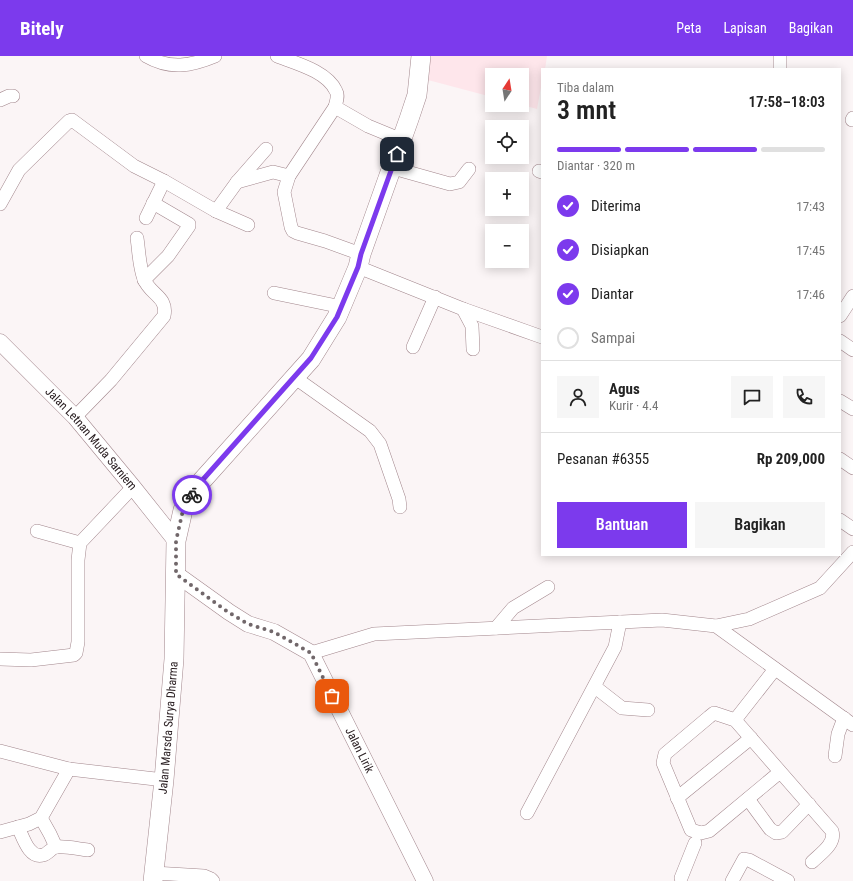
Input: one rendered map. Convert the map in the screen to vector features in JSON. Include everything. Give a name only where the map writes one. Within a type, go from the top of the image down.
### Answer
[{"type":"highway","name":"Jalan Marsda Surya Dharma","points":[[153,877],[164,780],[174,659],[176,541],[183,510],[199,484],[311,358],[337,317],[360,260],[417,94],[421,56]]},
{"type":"main road","name":"Jalan Letnan Muda Sarniem","points":[[0,342],[74,417],[176,541]]},
{"type":"main road","points":[[176,574],[228,612],[248,624],[274,632],[311,653]]},
{"type":"main road","name":"Jalan Lirik","points":[[311,653],[425,881]]},
{"type":"street","points":[[146,56],[165,65],[175,66],[184,66],[215,56]]},
{"type":"street","points":[[277,56],[318,73],[326,79],[336,91],[337,97],[335,106],[289,176],[284,192],[293,231],[360,260],[463,309],[541,337]]},
{"type":"street","points":[[780,56],[780,68]]},
{"type":"street","points":[[335,106],[368,126],[402,140]]},
{"type":"street","points":[[0,204],[19,170],[69,121],[72,120],[139,169],[164,181],[216,211],[248,225]]},
{"type":"street","points":[[216,211],[237,182],[266,149]]},
{"type":"street","points":[[392,168],[450,184],[458,182],[469,169]]},
{"type":"street","points":[[237,182],[273,172],[289,176]]},
{"type":"street","points":[[146,218],[164,181]]},
{"type":"street","points":[[144,280],[168,256],[189,226],[189,224],[153,204]]},
{"type":"street","points":[[74,417],[111,380],[164,316],[164,303],[144,280],[137,238]]},
{"type":"street","points":[[274,293],[342,307]]},
{"type":"street","points":[[841,314],[853,296]]},
{"type":"street","points":[[413,347],[435,297]]},
{"type":"street","points":[[463,309],[472,326],[473,349]]},
{"type":"street","points":[[841,343],[853,350]]},
{"type":"street","points":[[294,377],[370,431],[380,444],[394,481],[400,507]]},
{"type":"street","points":[[841,402],[853,409]]},
{"type":"street","points":[[841,460],[853,468]]},
{"type":"street","points":[[0,660],[31,660],[74,655],[77,652],[78,560],[80,543],[133,487]]},
{"type":"street","points":[[841,521],[853,528]]},
{"type":"street","points":[[37,530],[80,543]]},
{"type":"street","points":[[311,653],[374,634],[662,620],[716,626],[749,619],[820,588],[853,552]]},
{"type":"street","points":[[496,628],[513,608],[548,587]]},
{"type":"street","points":[[527,813],[615,647],[620,622]]},
{"type":"street","points":[[716,626],[848,722],[838,734],[835,756]]},
{"type":"street","points":[[735,720],[775,669]]},
{"type":"street","points":[[595,687],[622,708],[648,710]]},
{"type":"street","points":[[780,772],[709,831],[701,833],[692,830],[663,763],[665,754],[708,717],[714,714],[735,720],[832,831],[834,836],[832,843],[812,862]]},
{"type":"street","points":[[677,798],[751,738]]},
{"type":"street","points":[[0,751],[69,769],[164,780]]},
{"type":"street","points":[[0,832],[29,824],[41,818],[69,769]]},
{"type":"street","points":[[748,799],[770,829],[776,833],[782,832],[809,804]]},
{"type":"street","points":[[41,818],[56,847]]},
{"type":"street","points":[[18,827],[30,850],[36,855],[44,855],[56,847],[88,850]]},
{"type":"street","points":[[682,880],[695,843]]},
{"type":"street","points":[[732,881],[744,859],[749,860],[788,881]]},
{"type":"street","points":[[153,877],[204,876],[213,881]]},
{"type":"shaded area","points":[[430,56],[547,56],[545,68],[541,68],[541,87],[537,109],[529,107],[529,68],[485,68],[485,95],[428,80]]},
{"type":"way so far","points":[[192,495],[183,510],[176,541],[176,574],[228,612],[248,624],[274,632],[311,653],[332,696]]},
{"type":"route","points":[[192,495],[199,484],[311,358],[337,317],[358,267],[361,254],[397,154]]}]
